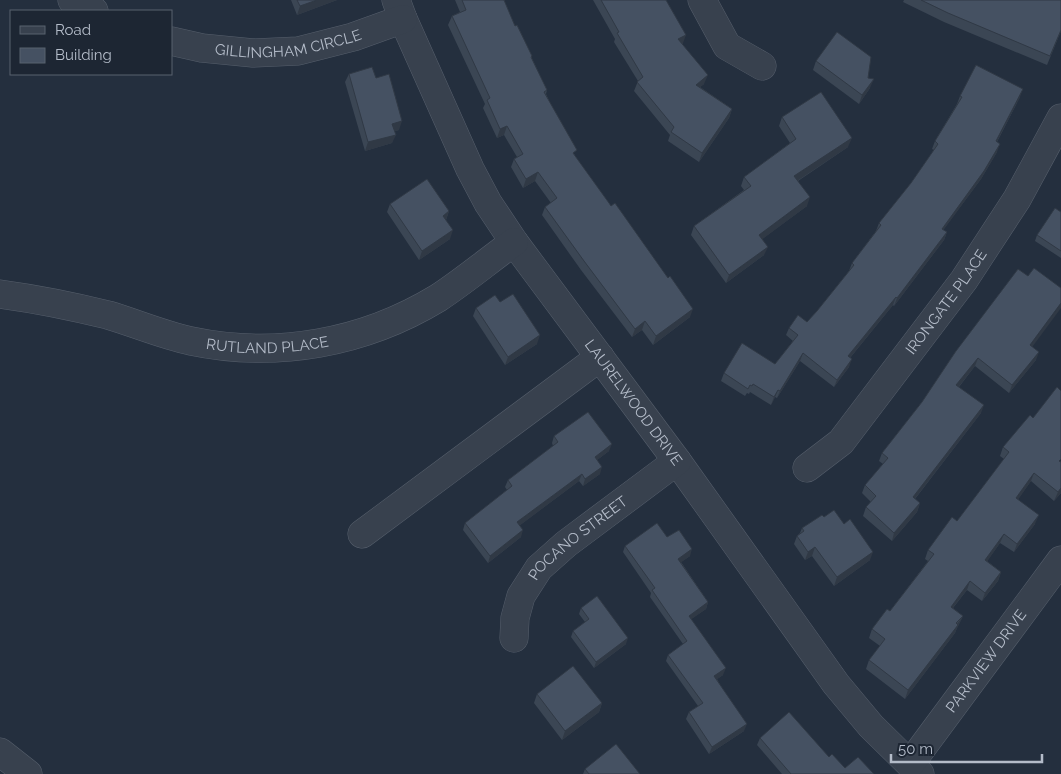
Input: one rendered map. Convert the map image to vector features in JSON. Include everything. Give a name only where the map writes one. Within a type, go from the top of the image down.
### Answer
[{"type":"street","points":[[72,0],[92,10]]},
{"type":"street","points":[[702,0],[727,46],[762,66]]},
{"type":"street","name":"GILLINGHAM CIRCLE","points":[[172,41],[202,48],[253,53],[298,51],[354,36],[399,10]]},
{"type":"street","name":"LAURELWOOD DRIVE","points":[[399,10],[470,169],[488,203],[514,242],[677,461],[836,684],[870,726],[915,769]]},
{"type":"street","name":"IRONGATE PLACE","points":[[807,468],[841,442],[964,280],[1017,199],[1061,118]]},
{"type":"street","name":"RUTLAND PLACE","points":[[0,294],[58,303],[190,341],[253,349],[317,344],[383,326],[414,310],[438,297],[514,242]]},
{"type":"street","points":[[362,534],[600,357]]},
{"type":"street","name":"POCANO STREET","points":[[514,638],[515,618],[521,596],[539,568],[566,544],[677,461]]},
{"type":"street","name":"PARKVIEW DRIVE","points":[[915,769],[1061,560]]},
{"type":"street","points":[[0,752],[28,774]]},
{"type":"building","points":[[297,0],[317,0],[300,6]]},
{"type":"building","points":[[462,0],[504,0],[547,90],[544,92],[577,150],[573,153],[611,206],[615,203],[668,278],[670,276],[693,309],[656,336],[645,321],[635,329],[545,207],[557,198],[538,172],[526,179],[514,159],[523,154],[507,126],[500,129],[487,100],[490,98],[452,16],[466,10]]},
{"type":"building","points":[[601,0],[666,0],[686,35],[678,39],[708,75],[696,85],[732,109],[702,153],[671,132],[674,127],[637,82],[643,77],[617,33],[619,32]]},
{"type":"building","points":[[921,0],[1061,0],[1061,30],[1050,56]]},
{"type":"building","points":[[837,32],[871,57],[868,78],[874,79],[862,95],[816,61]]},
{"type":"building","points":[[976,65],[1023,89],[996,141],[1000,144],[984,171],[942,229],[947,232],[897,298],[848,356],[852,359],[837,380],[803,353],[780,391],[778,390],[774,397],[753,384],[748,389],[724,373],[742,343],[775,364],[798,335],[789,328],[798,315],[807,322],[817,311],[854,265],[852,263],[881,225],[879,223],[911,183],[938,144],[935,141],[962,97],[960,96]]},
{"type":"building","points":[[372,67],[376,78],[389,74],[402,121],[392,124],[396,135],[368,142],[349,74]]},
{"type":"building","points":[[821,92],[852,138],[794,176],[810,197],[759,235],[768,247],[729,275],[694,226],[751,186],[744,177],[796,139],[782,117]]},
{"type":"building","points":[[427,179],[449,211],[443,216],[453,230],[422,251],[390,204]]},
{"type":"building","points":[[1055,208],[1061,212],[1061,251],[1037,235]]},
{"type":"building","points":[[1034,268],[1061,288],[1061,303],[1030,345],[1039,352],[1012,385],[978,358],[956,385],[984,405],[913,497],[920,503],[894,533],[866,507],[876,496],[865,485],[888,458],[882,453],[922,402],[956,351],[1018,269],[1028,276]]},
{"type":"building","points":[[513,294],[540,335],[508,357],[476,308],[495,295],[500,302]]},
{"type":"building","points":[[1057,387],[1061,391],[1061,459],[1059,461],[1061,462],[1061,488],[1058,492],[1034,473],[1016,498],[1039,515],[1017,544],[1004,534],[985,560],[1001,572],[985,593],[970,581],[951,607],[963,616],[956,623],[958,625],[908,690],[869,660],[885,639],[872,629],[887,609],[890,611],[934,554],[928,550],[952,517],[957,521],[1009,452],[1003,447],[1030,415],[1033,418]]},
{"type":"building","points":[[588,412],[612,444],[595,457],[602,467],[585,479],[582,474],[517,522],[523,530],[490,556],[465,523],[512,486],[508,480],[558,442],[554,436]]},
{"type":"building","points":[[834,510],[844,524],[850,519],[873,552],[837,577],[815,547],[808,552],[797,536],[804,531],[802,528],[822,515],[824,517]]},
{"type":"building","points":[[657,523],[667,537],[679,530],[692,549],[678,559],[708,602],[689,616],[726,668],[714,676],[747,724],[712,747],[689,712],[703,703],[668,655],[687,641],[652,590],[655,588],[625,546]]},
{"type":"building","points":[[597,596],[628,638],[596,662],[573,631],[589,619],[581,608]]},
{"type":"building","points":[[573,666],[602,703],[565,731],[537,694]]},
{"type":"building","points":[[789,712],[829,757],[832,754],[845,768],[858,757],[874,774],[791,774],[760,738]]},
{"type":"building","points":[[616,744],[640,774],[589,774],[585,769]]}]
